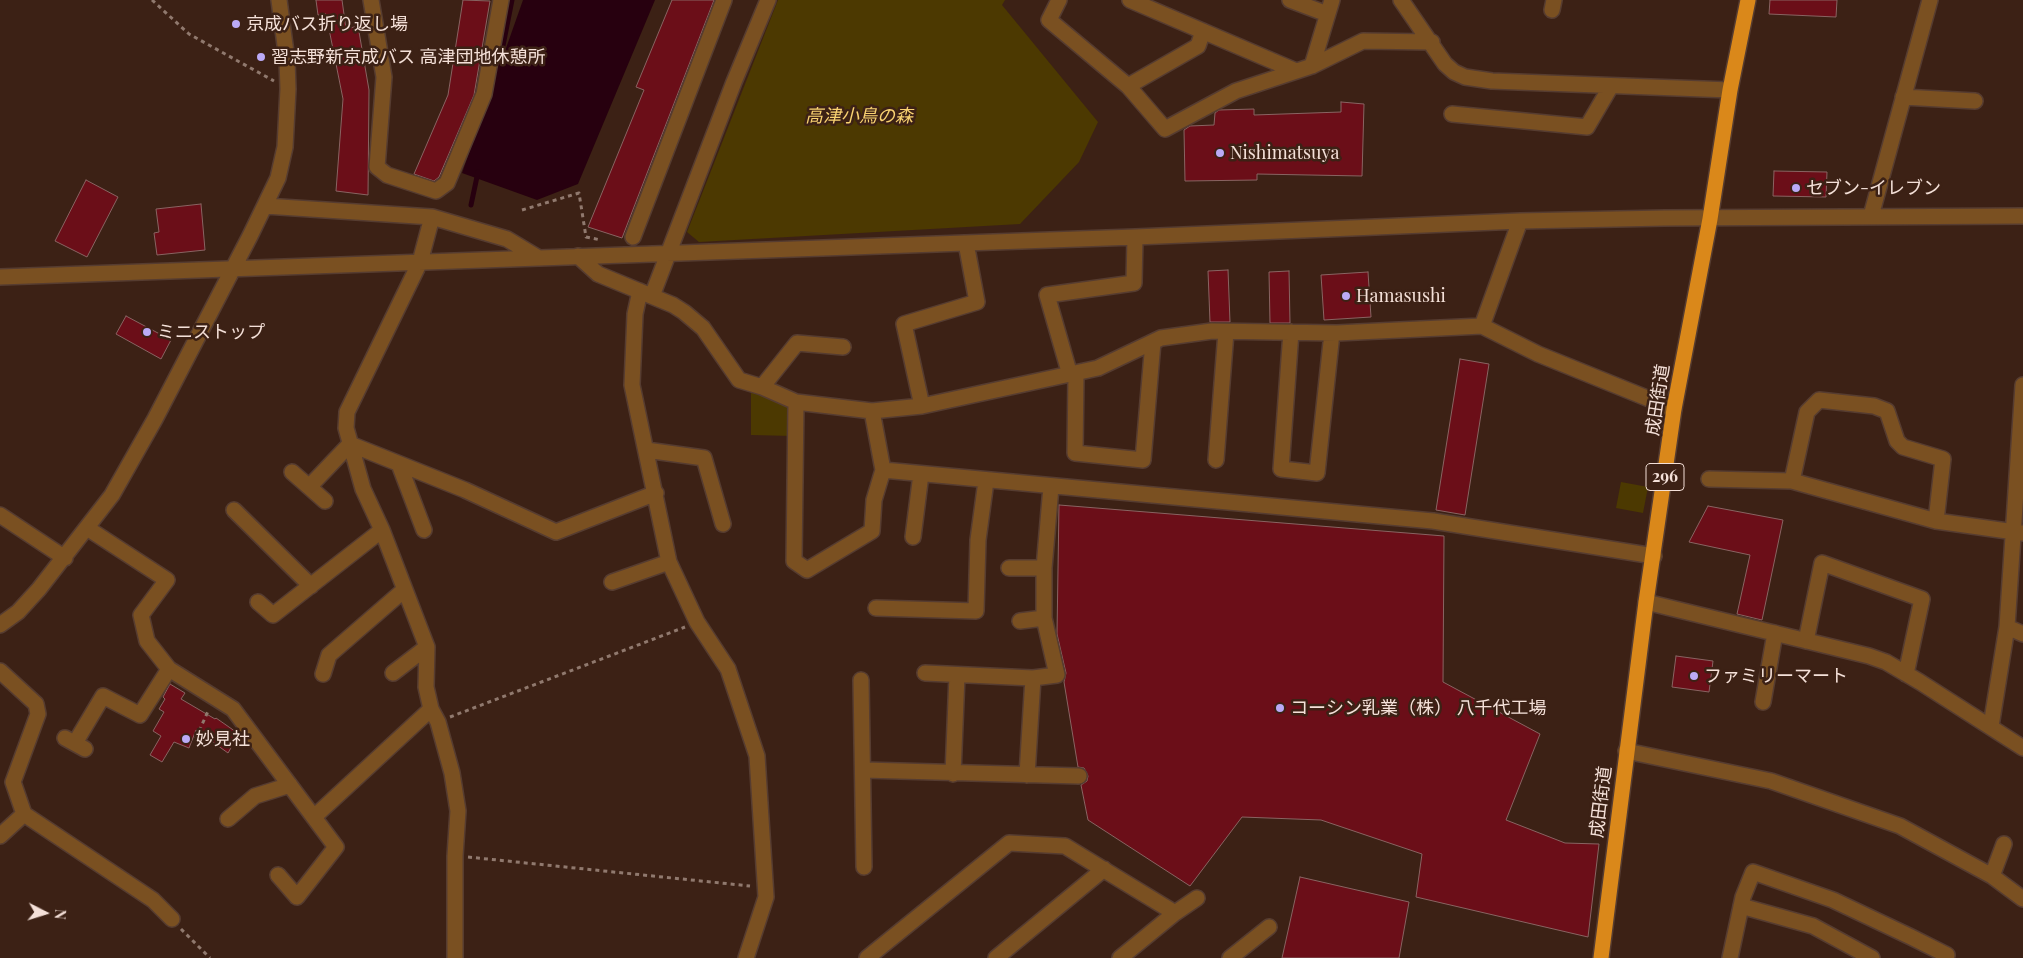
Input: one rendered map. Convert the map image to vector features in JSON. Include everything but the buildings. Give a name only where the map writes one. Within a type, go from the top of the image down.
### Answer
[{"type":"highway","name":"成田街道","points":[[1600,958],[1646,602],[1674,409],[1710,219],[1730,90],[1748,0]]},
{"type":"street","points":[[0,625],[18,612],[64,558],[112,495],[151,427],[265,206],[283,163],[285,147],[288,89],[287,60],[279,0]]},
{"type":"street","points":[[371,0],[384,77],[377,167],[388,175],[436,191],[447,183],[484,94],[501,0]]},
{"type":"street","points":[[633,237],[724,0]]},
{"type":"street","points":[[746,958],[766,897],[757,756],[728,669],[697,622],[669,562],[632,385],[635,314],[667,253],[768,0]]},
{"type":"street","points":[[1059,0],[1049,20],[1128,86],[1165,129],[1236,91],[1312,66],[1363,41],[1432,42]]},
{"type":"street","points":[[1130,0],[1296,71]]},
{"type":"street","points":[[1290,0],[1330,7],[1312,66]]},
{"type":"street","points":[[1401,0],[1432,42],[1445,64],[1454,72],[1465,77],[1492,81],[1730,90]]},
{"type":"street","points":[[1871,216],[1930,0]]},
{"type":"street","points":[[1128,86],[1198,46],[1203,31]]},
{"type":"street","points":[[1452,114],[1587,127],[1611,86]]},
{"type":"street","points":[[1903,97],[1975,100]]},
{"type":"street","points":[[265,206],[432,217],[507,239],[538,258]]},
{"type":"street","points":[[0,277],[1135,237],[1520,221],[1871,216],[2023,216]]},
{"type":"street","points":[[432,217],[420,262],[347,412],[346,428],[363,489],[382,530],[427,646],[426,688],[452,774],[458,811],[455,856],[455,958]]},
{"type":"street","points":[[1482,326],[1520,221]]},
{"type":"street","points":[[1135,237],[1134,283],[1048,295],[1073,374],[1075,453],[1143,460],[1153,342]]},
{"type":"street","points":[[922,406],[904,324],[977,302],[966,243]]},
{"type":"street","points":[[578,256],[598,274],[674,305],[703,328],[739,380],[762,387],[796,402],[872,411],[922,406],[1098,368],[1153,342],[1169,337],[1212,331],[1332,333],[1482,326],[1538,354],[1674,409]]},
{"type":"street","points":[[1216,460],[1226,332]]},
{"type":"street","points":[[1291,332],[1281,469],[1317,474],[1332,333]]},
{"type":"street","points":[[762,387],[797,343],[843,346]]},
{"type":"street","points":[[1991,726],[2007,627],[2018,533],[2023,385]]},
{"type":"street","points":[[1792,481],[1807,412],[1819,400],[1874,406],[1887,411],[1897,441],[1903,447],[1943,458],[1936,521]]},
{"type":"street","points":[[796,402],[794,561],[807,570],[872,531],[874,500],[883,470],[872,411]]},
{"type":"street","points":[[350,444],[465,490],[556,532],[656,493]]},
{"type":"street","points":[[309,487],[350,444]]},
{"type":"street","points":[[646,450],[704,458],[723,524]]},
{"type":"street","points":[[400,464],[424,530]]},
{"type":"street","points":[[883,470],[1433,521],[1654,556]]},
{"type":"street","points":[[292,472],[324,501]]},
{"type":"street","points":[[912,537],[921,474]]},
{"type":"street","points":[[1709,479],[1792,481],[1936,521],[2018,533]]},
{"type":"street","points":[[876,608],[976,611],[978,540],[986,481]]},
{"type":"street","points":[[926,673],[1033,678],[1057,675],[1044,618],[1044,568],[1051,487]]},
{"type":"street","points":[[234,510],[311,586]]},
{"type":"street","points":[[0,516],[64,558]]},
{"type":"street","points":[[87,528],[167,580],[141,616],[147,641],[169,669],[233,709],[336,847],[296,897],[278,874]]},
{"type":"street","points":[[258,602],[273,615],[382,530]]},
{"type":"street","points":[[612,582],[669,562]]},
{"type":"street","points":[[1806,641],[1822,563],[1922,599],[1906,674]]},
{"type":"street","points":[[1008,568],[1044,568]]},
{"type":"street","points":[[323,674],[328,655],[404,590]]},
{"type":"street","points":[[1646,602],[1870,656],[1886,662],[1991,726],[2023,748]]},
{"type":"street","points":[[1020,622],[1044,618]]},
{"type":"street","points":[[2007,627],[2023,634]]},
{"type":"street","points":[[1762,702],[1775,633]]},
{"type":"street","points":[[392,673],[427,646]]},
{"type":"street","points":[[75,743],[103,696],[140,716],[169,669]]},
{"type":"street","points":[[0,671],[36,704],[38,714],[13,782],[24,814],[153,900],[172,919]]},
{"type":"street","points":[[953,774],[957,674]]},
{"type":"street","points":[[1027,775],[1033,678]]},
{"type":"street","points":[[861,680],[864,770],[864,867]]},
{"type":"street","points":[[314,817],[434,715]]},
{"type":"street","points":[[1626,751],[1771,781],[1900,826],[1992,876],[2023,899]]},
{"type":"street","points":[[864,770],[953,774],[1079,776]]},
{"type":"street","points":[[228,819],[255,796],[290,785]]},
{"type":"street","points":[[0,836],[24,814]]},
{"type":"street","points":[[866,958],[1009,843],[1065,846],[1176,913]]},
{"type":"street","points":[[1992,876],[2004,844]]},
{"type":"street","points":[[996,958],[1104,869]]},
{"type":"street","points":[[1730,958],[1741,906],[1753,872],[1833,900],[1947,955],[1946,958]]},
{"type":"street","points":[[1120,958],[1197,898]]},
{"type":"street","points":[[1741,906],[1813,926],[1872,958]]},
{"type":"street","points":[[1235,956],[1269,927]]},
{"type":"path","points":[[152,0],[189,34],[288,89]]},
{"type":"path","points":[[522,210],[578,193],[586,237],[603,240]]},
{"type":"path","points":[[434,715],[697,622]]},
{"type":"path","points":[[196,738],[214,697]]},
{"type":"path","points":[[455,856],[766,888]]},
{"type":"path","points":[[172,919],[210,958]]},
{"type":"green space","name":"高津小鳥の森","points":[[778,0],[1005,0],[1002,5],[1098,122],[1079,162],[1020,224],[699,242],[687,232]]},
{"type":"green space","points":[[751,390],[794,404],[793,436],[751,435]]},
{"type":"green space","points":[[1621,482],[1648,487],[1643,513],[1616,508]]},
{"type":"shaded area","points":[[523,0],[655,0],[578,184],[537,200],[462,173]]},
{"type":"waterway","points":[[497,76],[512,0]]},
{"type":"waterway","points":[[471,205],[478,172]]},
{"type":"place","name":"京成バス折り返し場","points":[[236,24]]},
{"type":"place","name":"習志野新京成バス 高津団地休憩所","points":[[261,57]]},
{"type":"place","name":"Nishimatsuya","points":[[1220,153]]},
{"type":"place","name":"セブン-イレブン","points":[[1796,188]]},
{"type":"place","name":"Hamasushi","points":[[1346,296]]},
{"type":"place","name":"ミニストップ","points":[[147,332]]},
{"type":"place","name":"ファミリーマート","points":[[1694,676]]},
{"type":"place","name":"コーシン乳業（株） 八千代工場","points":[[1280,708]]},
{"type":"place","name":"妙見社","points":[[186,739]]}]
